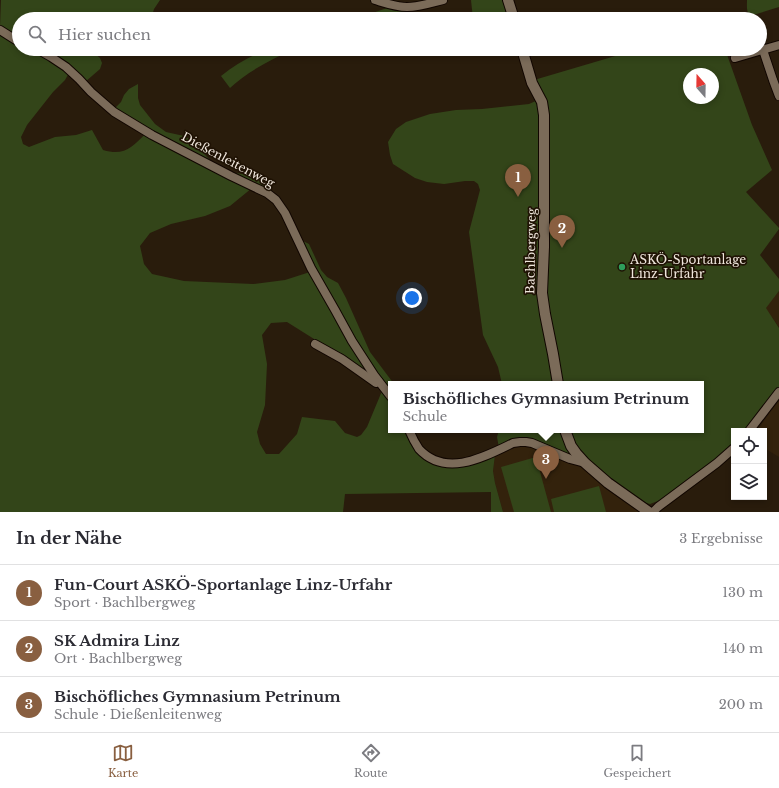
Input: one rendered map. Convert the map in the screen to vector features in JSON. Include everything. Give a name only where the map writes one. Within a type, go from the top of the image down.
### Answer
[{"type":"street","points":[[375,0],[406,7],[443,0]]},
{"type":"street","points":[[508,0],[512,12]]},
{"type":"street","points":[[0,30],[12,38]]},
{"type":"street","points":[[767,49],[779,45]]},
{"type":"street","name":"Dießenleitenweg","points":[[49,56],[66,67],[114,112],[152,135],[230,176],[267,193],[276,200],[285,213],[317,280],[336,310],[352,341],[388,393]]},
{"type":"street","name":"Bachlbergweg","points":[[524,56],[532,83],[542,102],[544,115],[544,242],[542,293],[558,381]]},
{"type":"street","points":[[735,58],[742,56]]},
{"type":"street","points":[[766,56],[779,96]]},
{"type":"street","name":"Dießenleitenweg","points":[[315,344],[342,359],[376,383],[380,382]]},
{"type":"street","points":[[751,428],[779,392]]},
{"type":"street","points":[[410,433],[414,442],[425,454],[442,462],[451,464],[472,461],[513,443],[526,442],[570,459],[585,463]]},
{"type":"street","points":[[566,433],[576,454],[585,463],[608,483],[649,512]]},
{"type":"street","points":[[653,512],[731,450]]},
{"type":"shaded area","points":[[779,291],[779,327],[765,308]]},
{"type":"shaded area","points":[[779,401],[779,457],[767,450],[767,428],[759,428]]},
{"type":"shaded area","points":[[523,444],[584,468],[643,512],[503,512],[493,471],[495,455],[505,449]]},
{"type":"green space","points":[[1,0],[160,0],[153,12],[12,12],[12,35],[0,27]]},
{"type":"green space","points":[[471,0],[505,0],[509,12],[472,12]]},
{"type":"green space","points":[[747,0],[779,0],[779,7],[763,12],[748,12]]},
{"type":"green space","points":[[390,7],[410,10],[405,12],[375,12]]},
{"type":"green space","points":[[0,32],[12,40],[12,56],[44,56],[69,73],[65,80],[53,92],[27,125],[21,137],[23,144],[29,147],[55,137],[76,135],[92,130],[103,150],[117,152],[132,147],[146,133],[252,188],[230,206],[205,216],[171,224],[150,233],[140,246],[144,264],[152,274],[184,281],[253,284],[285,280],[310,272],[374,378],[355,365],[343,354],[330,349],[287,322],[271,323],[262,335],[267,364],[265,405],[257,432],[260,444],[266,454],[279,454],[297,434],[302,417],[335,421],[345,433],[357,437],[361,435],[367,427],[382,391],[388,397],[388,433],[408,433],[413,444],[441,465],[495,455],[493,471],[503,512],[491,512],[491,492],[345,494],[343,512],[0,512]]},
{"type":"green space","points":[[50,56],[98,56],[102,63],[100,69],[85,82]]},
{"type":"green space","points":[[253,56],[280,56],[252,71],[230,88],[221,76]]},
{"type":"green space","name":"ASKÖ-Sportanlage Linz-Urfahr","points":[[615,56],[727,56],[752,125],[772,170],[746,192],[779,228],[760,255],[779,279],[779,291],[766,308],[779,328],[779,387],[747,428],[731,428],[731,446],[722,455],[663,499],[650,504],[646,503],[622,487],[589,461],[581,453],[571,433],[704,433],[704,381],[501,381],[498,367],[483,335],[469,232],[480,190],[478,184],[474,181],[444,184],[427,182],[415,178],[393,164],[390,155],[388,142],[396,129],[406,122],[430,114],[456,110],[529,104],[538,100],[534,80]]},
{"type":"green space","points":[[138,84],[138,98],[140,105],[155,124],[166,132],[184,136],[195,142],[213,163],[235,173],[259,177],[285,205],[289,214],[284,204],[273,195],[161,138],[114,109],[121,102],[129,89]]},
{"type":"green space","points":[[303,241],[309,244],[321,270],[327,277],[338,283],[370,352],[392,381],[388,381],[388,390],[364,356],[300,242]]},
{"type":"green space","points":[[498,433],[562,433],[573,455],[571,456],[539,444],[499,448],[497,437]]},
{"type":"green space","points":[[536,457],[551,512],[514,512],[501,467]]},
{"type":"green space","points":[[599,486],[606,512],[554,512],[551,499]]},
{"type":"place","name":"Fun-Court ASKÖ-Sportanlage Linz-Urfahr","points":[[518,197]]},
{"type":"place","name":"SK Admira Linz","points":[[562,248]]},
{"type":"place","name":"ASKÖ-Sportanlage Linz-Urfahr","points":[[622,267]]},
{"type":"place","name":"Bischöfliches Gymnasium Petrinum","points":[[546,479]]}]
